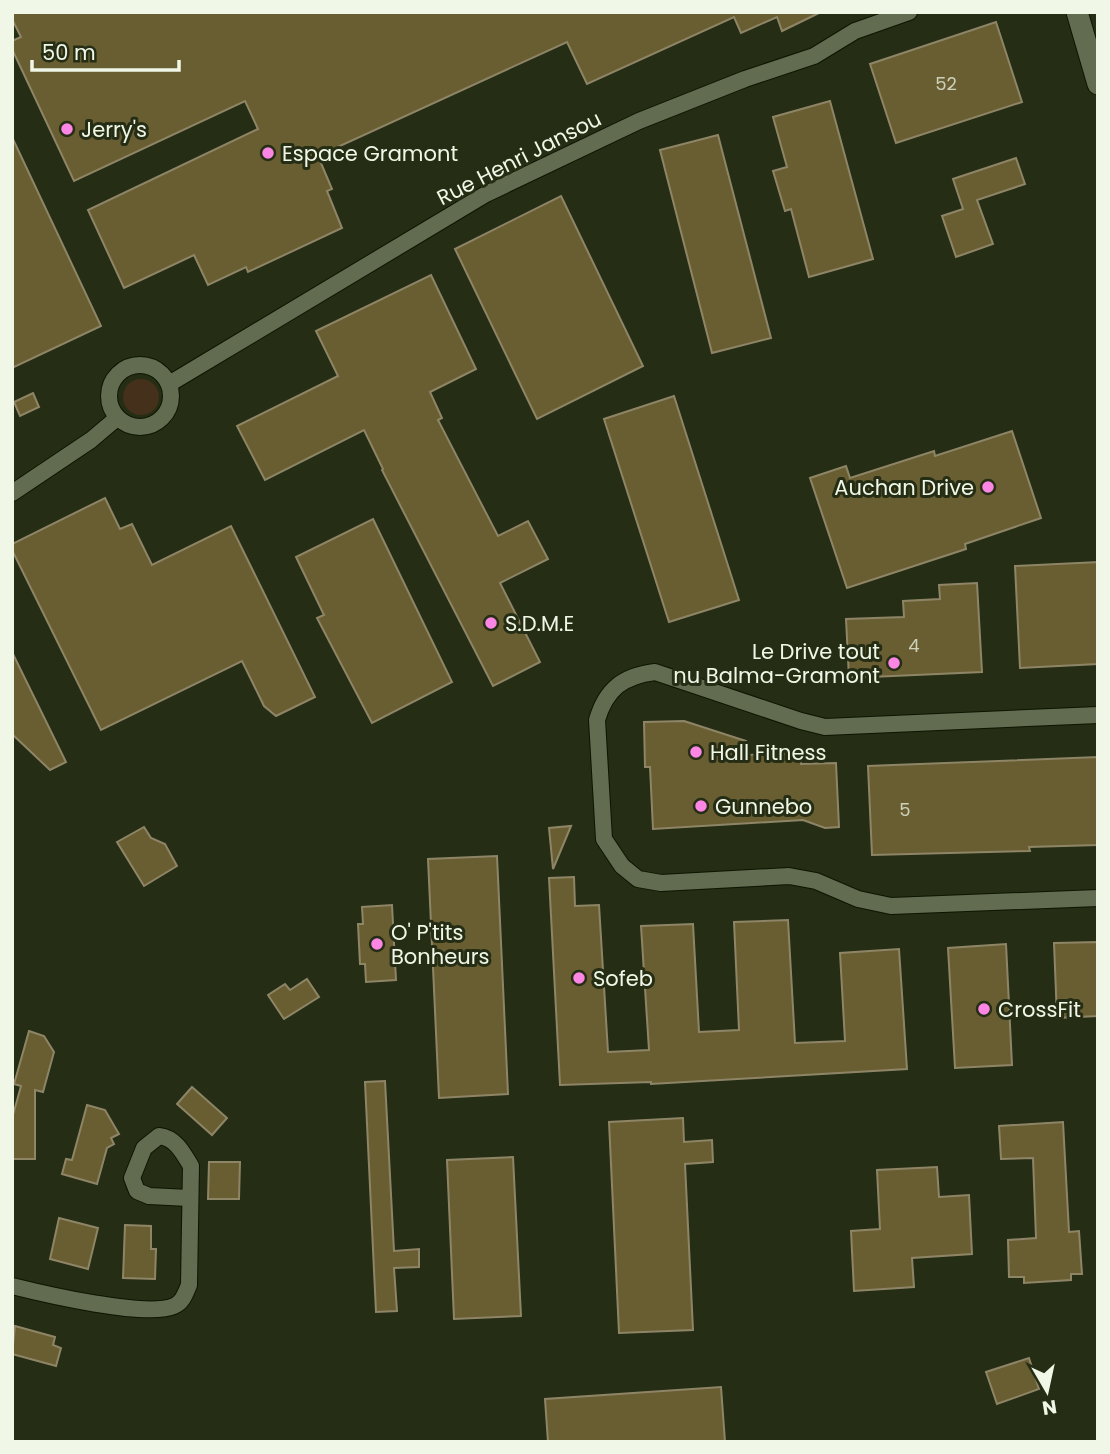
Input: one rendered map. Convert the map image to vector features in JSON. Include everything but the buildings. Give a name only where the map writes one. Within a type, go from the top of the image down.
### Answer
[{"type":"street","name":"Rue Henri Jansou","points":[[169,384],[513,180],[639,121],[745,79],[814,56],[855,31],[909,12]]},
{"type":"street","points":[[1076,13],[1098,84]]},
{"type":"street","points":[[139,365],[149,366],[164,376],[169,384],[172,401],[169,409],[156,423],[136,427],[117,418],[112,410],[109,392],[112,383],[123,370],[139,365]]},
{"type":"street","points":[[12,493],[91,440],[117,418]]},
{"type":"street","points":[[1098,715],[825,727],[801,722],[656,672],[637,674],[614,688],[602,702],[597,720],[604,839],[622,866],[638,879],[661,883],[789,876],[816,881],[858,899],[891,906],[1098,898]]},
{"type":"street","points":[[12,1286],[66,1300],[159,1310],[174,1306],[183,1300],[189,1285],[189,1198]]},
{"type":"shaded area","points":[[141,379],[154,384],[159,397],[154,410],[141,415],[128,410],[123,397],[128,384]]},
{"type":"place","name":"Jerry's","points":[[67,129]]},
{"type":"place","name":"Espace Gramont","points":[[268,153]]},
{"type":"place","name":"Auchan Drive","points":[[988,487]]},
{"type":"place","name":"S.D.M.E","points":[[491,623]]},
{"type":"place","name":"Le Drive tout nu Balma-Gramont","points":[[894,663]]},
{"type":"place","name":"Hall Fitness","points":[[696,752]]},
{"type":"place","name":"Gunnebo","points":[[701,806]]},
{"type":"place","name":"O' P'tits Bonheurs","points":[[377,944]]},
{"type":"place","name":"Sofeb","points":[[579,978]]},
{"type":"place","name":"CrossFit","points":[[984,1009]]}]
